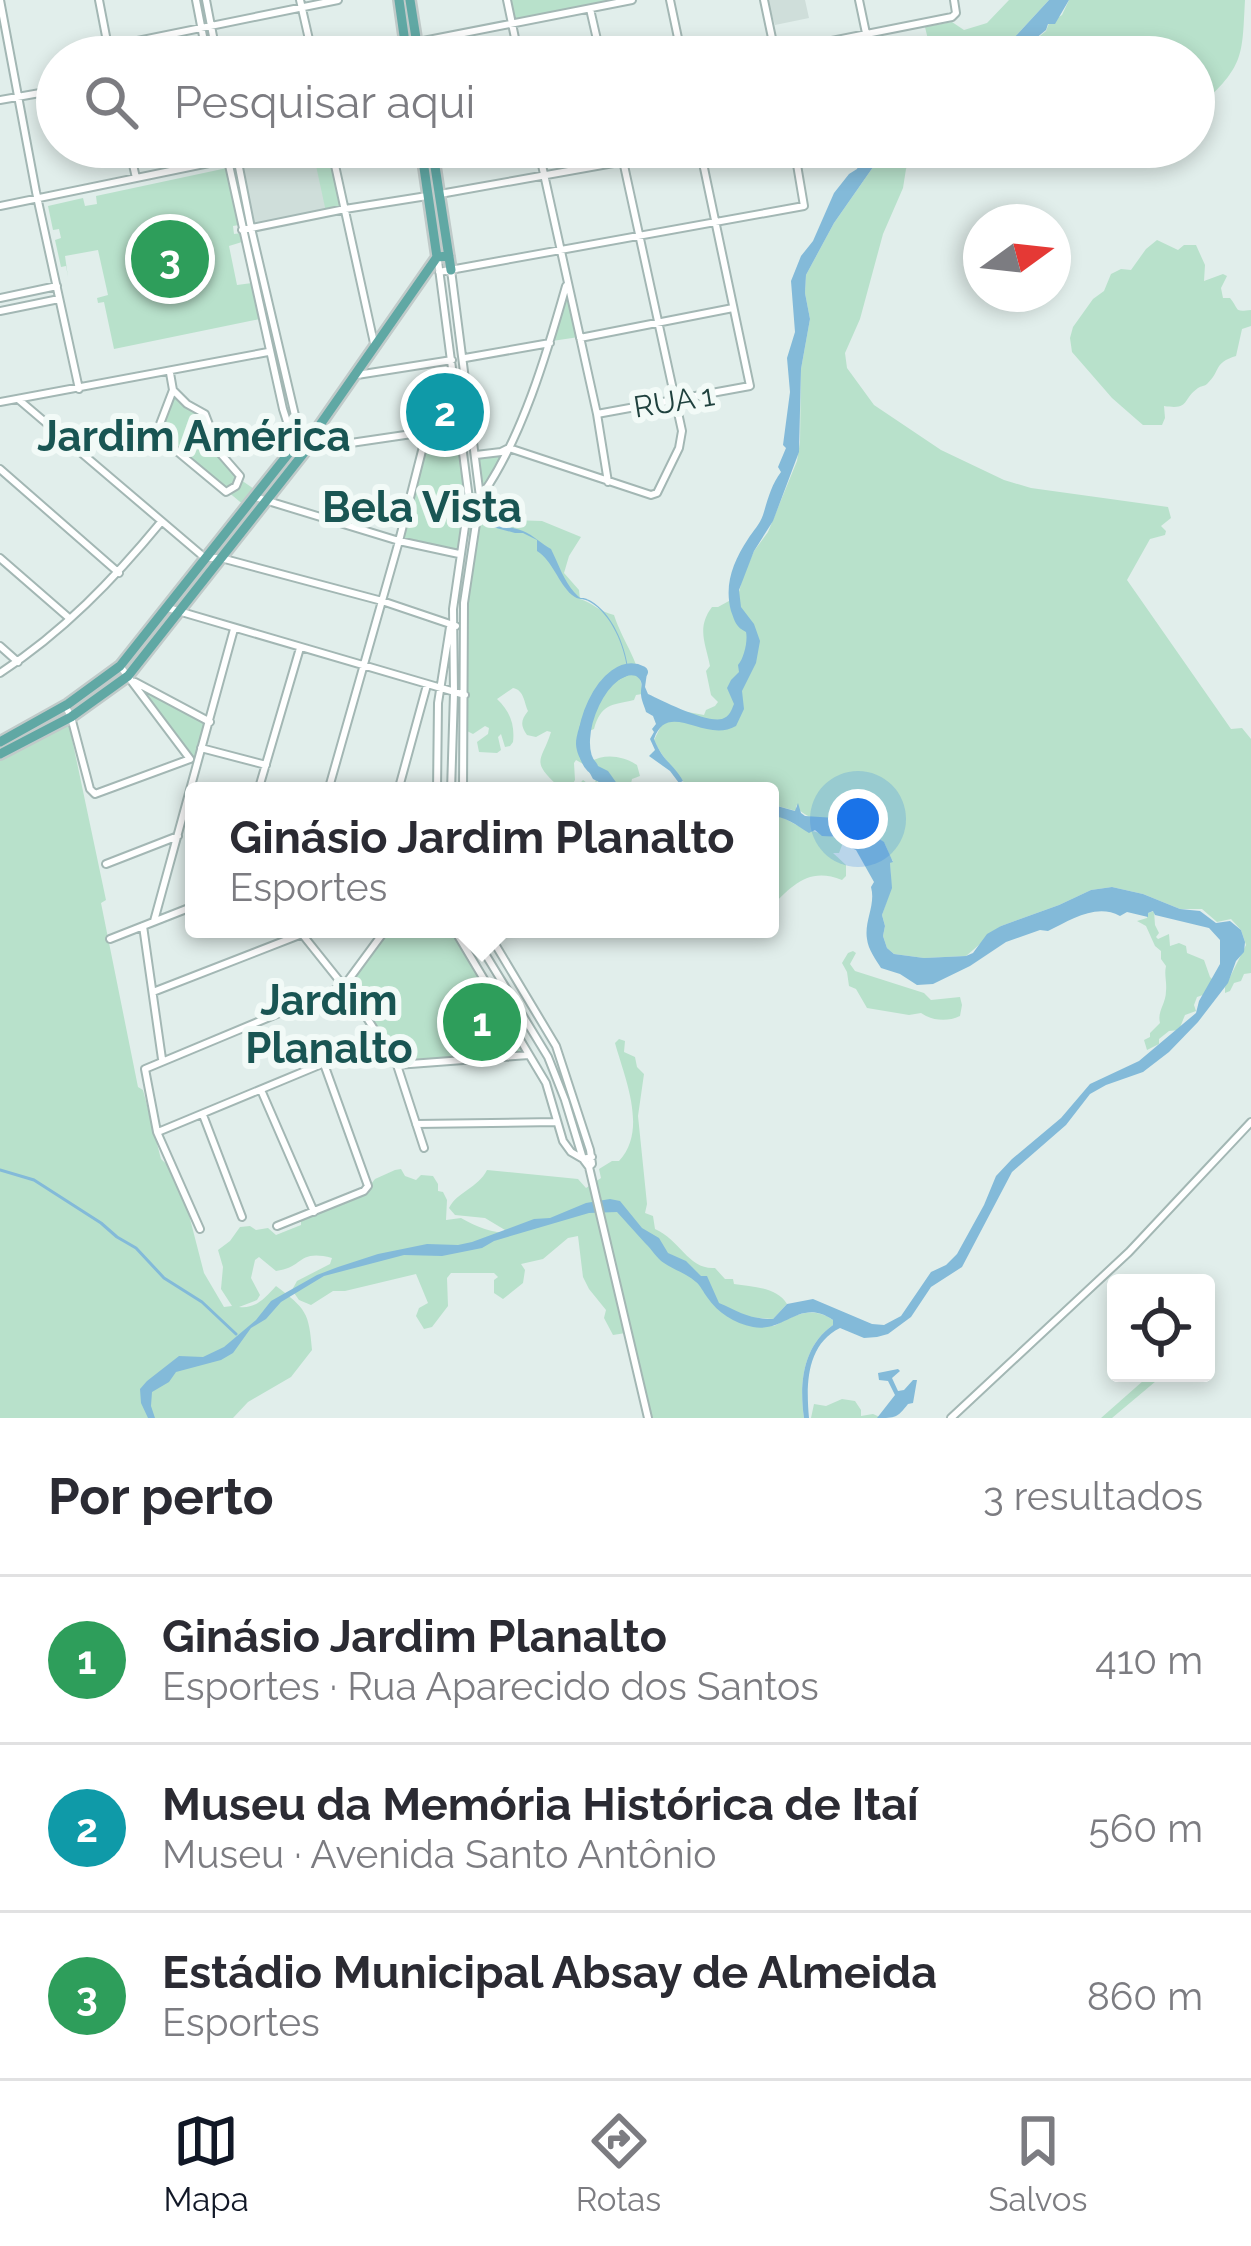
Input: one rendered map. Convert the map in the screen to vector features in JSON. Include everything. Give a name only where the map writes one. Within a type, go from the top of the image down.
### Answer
[{"type":"main road","points":[[399,0],[409,36]]},
{"type":"main road","points":[[410,0],[411,36]]},
{"type":"main road","points":[[427,168],[434,195]]},
{"type":"main road","points":[[433,168],[445,272]]},
{"type":"main road","points":[[0,742],[120,666],[173,611],[221,558],[289,453],[306,444],[443,256]]},
{"type":"main road","points":[[0,754],[71,717],[130,678],[205,558],[260,500]]},
{"type":"street","points":[[99,0],[106,36]]},
{"type":"street","points":[[196,0],[207,28]]},
{"type":"street","points":[[206,0],[208,36]]},
{"type":"street","points":[[165,36],[300,4],[338,0]]},
{"type":"street","points":[[507,0],[515,36]]},
{"type":"street","points":[[448,36],[632,0]]},
{"type":"street","points":[[670,0],[678,36]]},
{"type":"street","points":[[764,0],[771,36]]},
{"type":"street","points":[[859,0],[866,35]]},
{"type":"street","points":[[861,36],[952,17],[954,0]]},
{"type":"street","points":[[0,1],[79,388]]},
{"type":"street","points":[[300,4],[308,36]]},
{"type":"street","points":[[590,9],[596,36]]},
{"type":"street","points":[[0,100],[36,94]]},
{"type":"street","points":[[134,168],[136,178]]},
{"type":"street","points":[[0,206],[187,168]]},
{"type":"street","points":[[229,168],[297,424],[294,430],[306,444],[473,425]]},
{"type":"street","points":[[238,168],[246,229]]},
{"type":"street","points":[[336,168],[376,349]]},
{"type":"street","points":[[542,168],[608,482]]},
{"type":"street","points":[[246,229],[589,168]]},
{"type":"street","points":[[476,455],[509,448],[649,495],[656,493],[682,442],[682,431],[624,168]]},
{"type":"street","points":[[580,338],[733,308],[705,168]]},
{"type":"street","points":[[445,272],[804,206],[798,168]]},
{"type":"street","points":[[445,272],[464,358],[480,497],[464,603],[464,782]]},
{"type":"street","points":[[437,782],[437,716],[469,499],[445,272]]},
{"type":"street","points":[[469,499],[480,497],[509,448],[550,344],[567,282]]},
{"type":"street","points":[[0,298],[57,286]]},
{"type":"street","points":[[0,311],[59,298]]},
{"type":"street","name":"RUA 1","points":[[597,414],[749,386],[733,308]]},
{"type":"street","points":[[357,375],[550,344]]},
{"type":"street","points":[[0,402],[274,351]]},
{"type":"street","points":[[170,373],[173,390],[160,424],[161,438],[226,492],[234,488],[240,476],[220,453],[206,416],[173,390]]},
{"type":"street","points":[[18,399],[205,558],[221,558],[464,628]]},
{"type":"street","points":[[330,782],[427,431]]},
{"type":"street","points":[[0,469],[119,573]]},
{"type":"street","points":[[260,500],[399,541],[472,556]]},
{"type":"street","points":[[0,673],[119,573],[161,522]]},
{"type":"street","points":[[0,558],[69,618]]},
{"type":"street","points":[[173,611],[465,695]]},
{"type":"street","points":[[451,624],[451,782]]},
{"type":"street","points":[[189,782],[234,629]]},
{"type":"street","points":[[0,646],[18,662]]},
{"type":"street","points":[[261,782],[300,648]]},
{"type":"street","points":[[120,666],[193,762]]},
{"type":"street","points":[[130,678],[209,722]]},
{"type":"street","points":[[400,782],[427,685]]},
{"type":"street","points":[[65,705],[90,789],[98,794],[193,762]]},
{"type":"street","points":[[201,748],[266,765]]},
{"type":"street","points":[[154,921],[185,801]]},
{"type":"street","points":[[106,864],[178,836]]},
{"type":"street","points":[[110,940],[185,909]]},
{"type":"street","points":[[143,926],[163,1060]]},
{"type":"street","points":[[153,992],[289,938]]},
{"type":"street","points":[[308,938],[397,1065],[424,1148]]},
{"type":"street","points":[[200,1229],[158,1132],[145,1072],[151,1065],[344,986],[379,938]]},
{"type":"street","points":[[459,938],[546,1083],[567,1146],[587,1158]]},
{"type":"street","points":[[475,938],[548,1057],[587,1158],[648,1418]]},
{"type":"street","points":[[491,938],[556,1046],[587,1158]]},
{"type":"street","points":[[158,1132],[382,1039]]},
{"type":"street","points":[[397,1065],[530,1055]]},
{"type":"street","points":[[277,1226],[364,1191],[368,1183],[324,1064]]},
{"type":"street","points":[[261,1090],[314,1212]]},
{"type":"street","points":[[203,1115],[242,1217]]},
{"type":"street","points":[[416,1124],[556,1122]]},
{"type":"street","points":[[951,1418],[1129,1252],[1251,1122]]},
{"type":"shaded area","points":[[767,0],[805,0],[809,18],[775,25]]},
{"type":"shaded area","points":[[240,168],[334,168],[343,208],[252,227]]},
{"type":"green space","points":[[508,0],[628,0],[513,23]]},
{"type":"green space","points":[[1009,0],[1049,0],[1016,36],[927,36],[925,27],[952,22],[964,30],[987,23]]},
{"type":"green space","points":[[1069,0],[1245,0],[1239,57],[1215,91],[1215,36],[1040,36],[1062,15]]},
{"type":"green space","points":[[227,168],[239,225],[233,226],[234,234],[241,233],[242,242],[229,246],[237,285],[252,283],[260,319],[114,349],[104,302],[98,303],[97,298],[108,295],[98,250],[65,256],[68,277],[55,240],[61,238],[59,229],[53,230],[48,206],[83,198],[85,206],[97,204],[96,196]]},
{"type":"green space","points":[[317,168],[334,168],[343,208],[326,212]]},
{"type":"green space","points":[[872,168],[906,168],[845,353],[847,368],[874,405],[941,450],[1004,480],[1168,507],[1171,518],[1161,526],[1165,535],[1150,539],[1127,580],[1231,729],[1242,728],[1251,739],[1251,973],[1244,974],[1230,991],[1225,993],[1225,987],[1246,945],[1231,919],[1217,922],[1202,909],[1180,909],[1112,887],[1091,890],[1001,926],[966,956],[894,954],[883,936],[882,915],[893,861],[879,838],[852,821],[809,816],[796,805],[796,811],[779,806],[779,782],[684,782],[654,740],[662,724],[682,711],[704,715],[718,702],[711,695],[706,671],[710,666],[704,622],[712,607],[738,596],[797,461],[801,369],[810,319],[806,275],[834,223]]},
{"type":"green space","points":[[1157,240],[1178,250],[1196,245],[1205,265],[1204,281],[1227,276],[1221,288],[1223,298],[1230,298],[1239,310],[1251,310],[1251,326],[1242,329],[1236,356],[1220,365],[1207,384],[1182,405],[1164,406],[1162,425],[1143,425],[1072,352],[1070,338],[1111,274],[1131,270]]},
{"type":"green space","points":[[567,289],[579,337],[552,341]]},
{"type":"green space","points":[[173,394],[203,414],[238,478],[257,491],[245,506],[161,436]]},
{"type":"green space","points":[[462,427],[470,493],[480,492],[476,455],[509,448],[486,492],[502,497],[511,520],[542,521],[581,537],[564,573],[579,590],[580,599],[614,615],[636,663],[642,694],[604,710],[594,729],[584,733],[585,760],[626,759],[637,765],[640,776],[631,782],[594,782],[585,765],[576,760],[574,782],[554,782],[540,760],[551,732],[527,735],[522,723],[528,711],[517,689],[497,699],[512,724],[510,746],[505,747],[501,734],[501,750],[479,752],[477,742],[489,728],[473,734],[465,730],[464,628],[476,537],[464,536],[461,554],[399,541],[427,431]]},
{"type":"green space","points":[[135,682],[206,724],[194,762]]},
{"type":"green space","points":[[68,720],[106,900],[101,903],[138,1087],[143,1090],[161,1159],[173,1170],[188,1211],[204,1273],[224,1307],[232,1306],[221,1289],[223,1267],[218,1250],[240,1227],[268,1228],[276,1235],[301,1225],[307,1209],[395,1170],[416,1180],[421,1175],[433,1176],[447,1200],[446,1220],[461,1218],[510,1233],[485,1218],[455,1215],[449,1208],[487,1170],[578,1179],[586,1188],[601,1178],[599,1169],[619,1161],[632,1135],[632,1104],[615,1043],[619,1039],[625,1041],[624,1052],[635,1057],[644,1074],[638,1116],[645,1213],[653,1216],[655,1229],[698,1264],[715,1268],[734,1284],[771,1291],[787,1304],[773,1319],[745,1317],[774,1326],[810,1312],[833,1320],[805,1366],[804,1418],[652,1418],[632,1332],[613,1335],[604,1318],[606,1310],[583,1277],[578,1236],[568,1238],[543,1259],[521,1264],[523,1283],[503,1299],[494,1293],[498,1277],[494,1273],[451,1273],[448,1306],[432,1327],[424,1329],[416,1316],[428,1303],[416,1274],[333,1291],[311,1305],[292,1290],[297,1281],[330,1264],[332,1258],[306,1257],[276,1271],[259,1257],[251,1278],[260,1295],[239,1307],[255,1304],[276,1286],[304,1312],[312,1350],[291,1377],[248,1402],[233,1418],[0,1418],[0,758]]},
{"type":"green space","points":[[779,816],[844,840],[839,853],[833,853],[846,865],[842,880],[810,877],[779,899]]},
{"type":"green space","points":[[1154,911],[1156,937],[1169,934],[1170,946],[1186,946],[1187,953],[1204,960],[1214,981],[1212,992],[1197,997],[1196,1011],[1185,1015],[1179,1030],[1169,1031],[1147,1050],[1144,1040],[1160,1023],[1166,966],[1146,926],[1137,921]]},
{"type":"green space","points":[[381,938],[457,938],[526,1053],[398,1063],[346,986]]},
{"type":"green space","points":[[853,951],[850,964],[855,971],[924,993],[931,1000],[960,997],[960,1016],[940,1020],[921,1013],[867,1008],[849,986],[842,963]]},
{"type":"green space","points":[[1142,1382],[1155,1382],[1112,1418],[1101,1418]]},
{"type":"green space","points":[[842,1399],[855,1401],[861,1416],[882,1418],[811,1418],[814,1404],[826,1406]]},
{"type":"water","points":[[1049,0],[1069,0],[1055,24],[1048,24],[1039,36],[1016,36]]},
{"type":"water","points":[[872,168],[834,223],[806,275],[810,319],[801,369],[799,452],[773,521],[754,551],[739,590],[741,607],[760,641],[756,663],[742,691],[744,709],[736,726],[724,730],[678,722],[660,728],[654,739],[683,781],[678,782],[649,756],[655,750],[650,739],[656,724],[646,712],[640,679],[632,673],[604,690],[588,717],[584,759],[608,771],[616,782],[599,782],[580,759],[576,744],[598,687],[609,675],[627,668],[615,631],[597,607],[567,590],[537,551],[537,540],[478,523],[523,531],[530,535],[551,549],[574,592],[598,606],[611,621],[621,640],[628,668],[647,673],[648,694],[706,718],[729,715],[734,704],[727,688],[739,672],[746,640],[746,632],[731,611],[731,574],[762,518],[786,448],[787,358],[795,332],[791,281],[834,193],[857,169]]},
{"type":"water","points":[[798,803],[805,816],[850,819],[884,842],[893,862],[892,888],[882,915],[883,936],[894,954],[966,956],[1001,926],[1091,890],[1112,887],[1200,911],[1216,923],[1230,921],[1241,930],[1244,952],[1228,983],[1169,1052],[1143,1072],[1090,1094],[1066,1125],[1012,1172],[962,1267],[931,1287],[911,1317],[877,1337],[864,1338],[840,1328],[829,1335],[811,1367],[809,1418],[804,1418],[803,1405],[805,1366],[833,1320],[811,1312],[764,1327],[733,1320],[716,1308],[696,1282],[659,1259],[617,1212],[589,1213],[482,1248],[442,1256],[404,1255],[324,1276],[281,1302],[251,1328],[233,1353],[176,1372],[152,1392],[155,1418],[148,1418],[140,1389],[147,1381],[179,1356],[203,1357],[224,1347],[271,1301],[317,1275],[378,1254],[427,1244],[472,1242],[610,1199],[620,1201],[668,1253],[707,1276],[719,1303],[750,1316],[773,1319],[787,1304],[813,1299],[884,1325],[901,1316],[931,1272],[957,1254],[996,1176],[1061,1118],[1090,1084],[1139,1061],[1196,1013],[1220,964],[1220,940],[1209,928],[1153,911],[1148,917],[1102,911],[1006,942],[933,984],[917,985],[881,968],[871,950],[867,932],[874,882],[856,850],[842,844],[841,837],[822,836],[815,830],[809,833],[779,818],[779,807],[795,811]]},
{"type":"water","points":[[898,1369],[892,1378],[898,1391],[917,1380],[913,1403],[896,1416],[877,1418],[895,1395],[878,1373]]},
{"type":"waterway","points":[[592,767],[584,739],[594,703],[615,675],[642,672]]},
{"type":"waterway","points":[[0,1170],[34,1180],[101,1223],[236,1334]]},
{"type":"place","name":"Estádio Municipal Absay de Almeida","points":[[170,259]]},
{"type":"place","name":"Museu da Memória Histórica de Itaí","points":[[445,412]]},
{"type":"place","name":"Ginásio Jardim Planalto","points":[[482,1022]]},
{"type":"district","name":"Jardim América","points":[[194,436]]},
{"type":"district","name":"Bela Vista","points":[[422,507]]},
{"type":"district","name":"Jardim Planalto","points":[[329,1024]]}]
